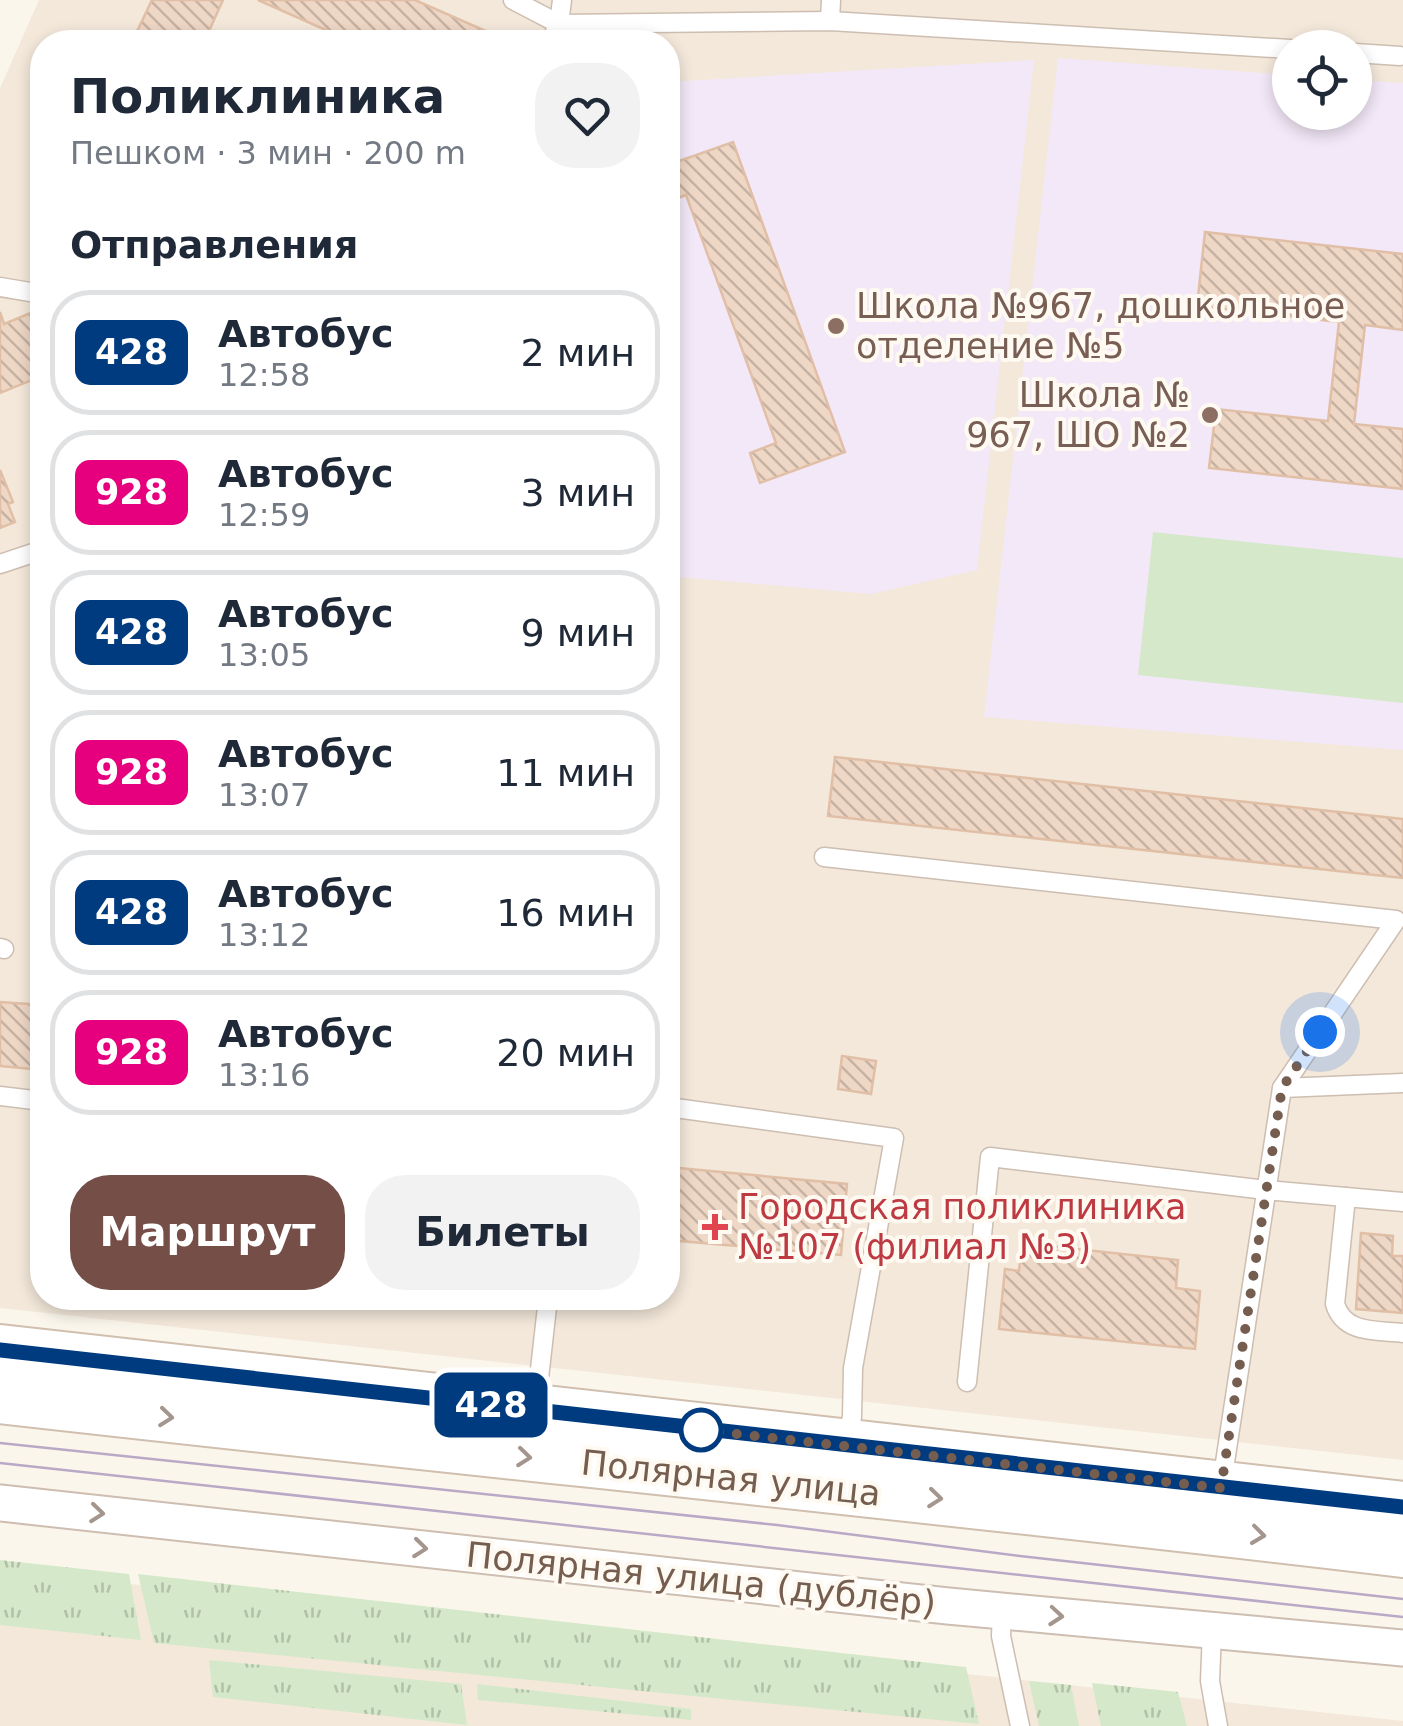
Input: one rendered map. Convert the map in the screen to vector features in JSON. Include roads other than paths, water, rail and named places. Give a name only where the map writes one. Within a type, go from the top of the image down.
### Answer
[{"type":"main road","name":"Полярная улица","points":[[0,1350],[1403,1507]]},
{"type":"main road","name":"Полярная улица","points":[[0,1398],[529,1458],[1059,1511],[1403,1552]]},
{"type":"street","name":"Полярная улица (дублёр)","points":[[0,1503],[1002,1611],[1403,1648]]},
{"type":"lane","points":[[513,0],[559,24],[830,20],[1272,48]]},
{"type":"lane","points":[[556,30],[562,0]]},
{"type":"lane","points":[[830,20],[832,0]]},
{"type":"lane","points":[[1372,54],[1400,56]]},
{"type":"lane","points":[[0,287],[30,292]]},
{"type":"lane","points":[[0,564],[30,554]]},
{"type":"lane","points":[[824,856],[1396,920],[1282,1088],[1221,1488]]},
{"type":"lane","points":[[1282,1088],[1403,1083]]},
{"type":"lane","points":[[0,1096],[30,1100]]},
{"type":"lane","points":[[680,1110],[894,1138],[852,1368],[852,1418],[845,1446]]},
{"type":"lane","points":[[967,1382],[990,1157],[1403,1202]]},
{"type":"lane","points":[[1346,1197],[1335,1304],[1338,1315],[1354,1328],[1403,1332]]},
{"type":"lane","points":[[535,1410],[547,1310]]},
{"type":"lane","points":[[1002,1611],[1001,1636],[1020,1726]]},
{"type":"lane","points":[[1212,1631],[1210,1681],[1218,1726]]},
{"type":"tram line","points":[[0,1443],[777,1525],[1403,1599]]},
{"type":"tram line","points":[[0,1463],[1403,1617]]},
{"type":"place","name":"Школа №967, дошкольное отделение №5","points":[[836,326]]},
{"type":"place","name":"Школа № 967, ШО №2","points":[[1210,415]]},
{"type":"place","name":"Городская поликлиника №107 (филиал №3)","points":[[715,1227]]}]
